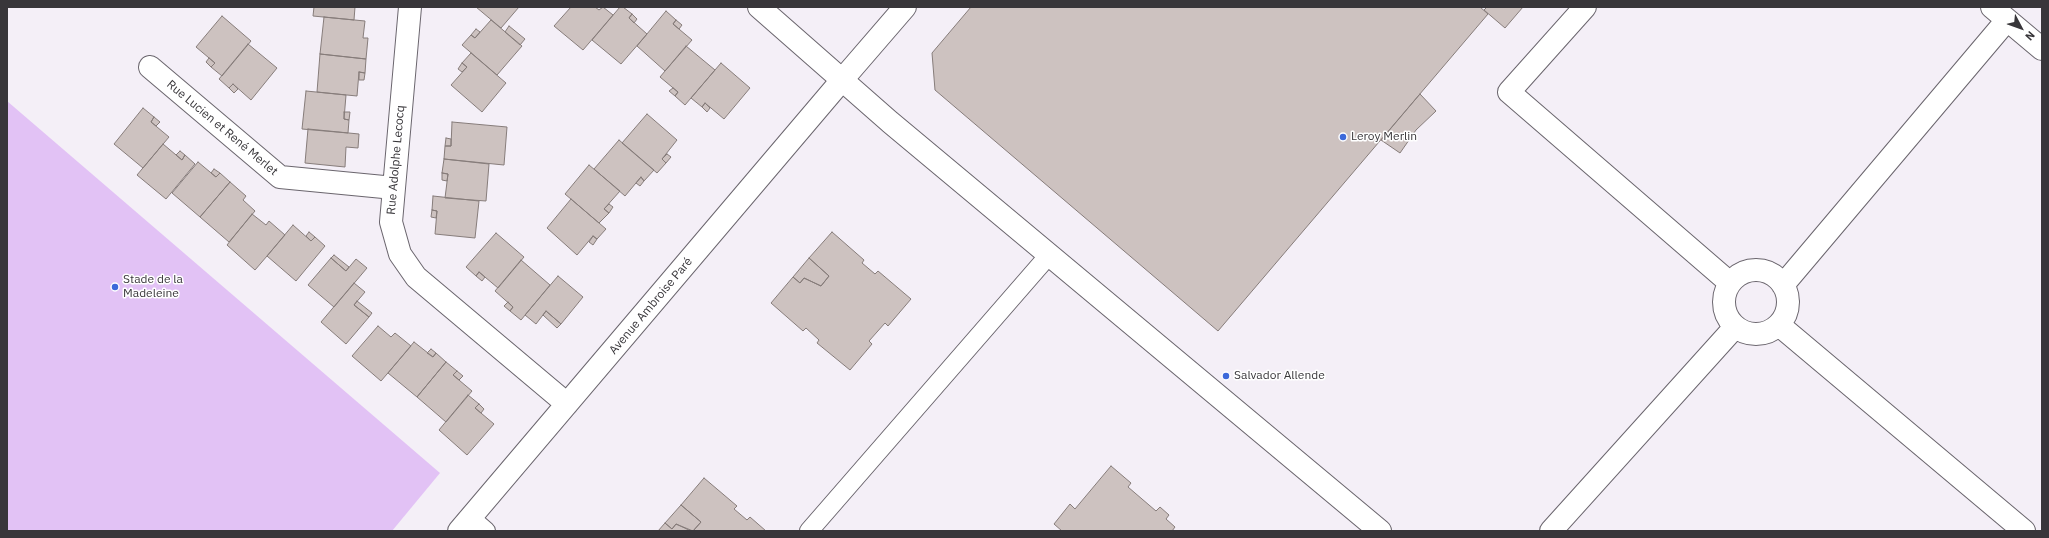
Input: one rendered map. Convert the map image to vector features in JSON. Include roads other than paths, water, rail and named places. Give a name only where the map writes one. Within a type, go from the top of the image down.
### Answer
[{"type":"street","name":"Rue Adolphe Lecocq","points":[[410,7],[391,222],[400,254],[416,277],[567,404]]},
{"type":"street","points":[[759,7],[842,80],[1049,255],[1380,531]]},
{"type":"street","name":"Avenue Ambroise Paré","points":[[472,526],[567,404],[905,7]]},
{"type":"street","points":[[1585,7],[1509,92],[1730,283]]},
{"type":"street","points":[[1783,285],[1999,14],[2042,49]]},
{"type":"street","name":"Rue Lucien et René Merlet","points":[[150,68],[280,177],[394,188]]},
{"type":"street","points":[[1757,270],[1767,272],[1776,277],[1783,285],[1787,295],[1788,305],[1785,316],[1779,325],[1773,330],[1758,334],[1742,331],[1735,327],[1729,320],[1724,302],[1730,283],[1742,274],[1757,270]]},
{"type":"street","points":[[1779,325],[2024,531]]},
{"type":"street","points":[[1551,531],[1735,327]]},
{"type":"lane","points":[[809,531],[1049,255]]},
{"type":"place","name":"Leroy Merlin","points":[[1343,137]]},
{"type":"place","name":"Stade de la Madeleine","points":[[115,287]]},
{"type":"place","name":"Salvador Allende","points":[[1226,376]]}]
